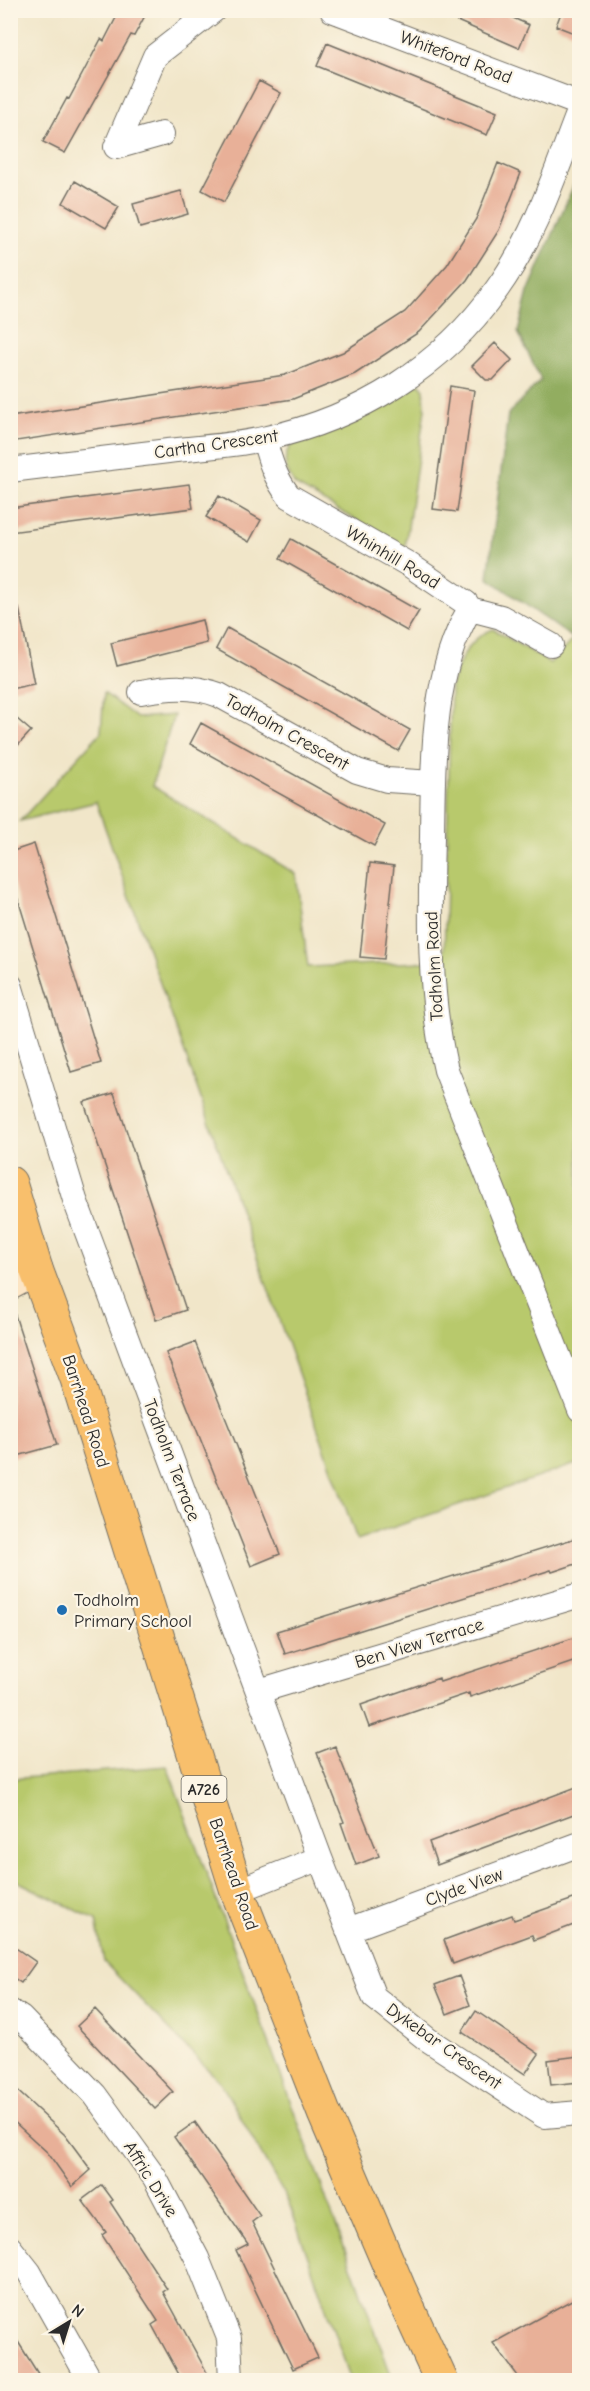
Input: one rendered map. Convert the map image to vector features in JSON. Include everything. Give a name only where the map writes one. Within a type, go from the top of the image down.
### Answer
[{"type":"main road","name":"Barrhead Road","points":[[10,1183],[23,1276],[77,1379],[237,1891],[324,2113],[441,2380]]},
{"type":"street","points":[[162,134],[116,147],[155,56],[214,10]]},
{"type":"street","name":"Whiteford Road","points":[[332,10],[579,106]]},
{"type":"street","name":"Cartha Crescent","points":[[10,470],[264,439],[324,421],[364,404],[403,382],[438,356],[458,337],[498,289],[539,215],[579,106]]},
{"type":"street","name":"Whinhill Road","points":[[264,439],[279,483],[289,496],[408,564],[466,603],[470,609],[501,617],[551,645]]},
{"type":"street","name":"Todholm Road","points":[[470,609],[446,668],[438,717],[433,783],[430,939],[433,998],[441,1048],[456,1099],[579,1410]]},
{"type":"street","name":"Todholm Crescent","points":[[141,692],[177,687],[219,694],[357,771],[387,780],[433,783]]},
{"type":"street","name":"Todholm Terrace","points":[[10,985],[75,1200],[348,1930]]},
{"type":"street","name":"Ben View Terrace","points":[[259,1691],[579,1595]]},
{"type":"street","name":"Clyde View","points":[[348,1930],[579,1844]]},
{"type":"street","points":[[237,1891],[320,1858]]},
{"type":"street","name":"Dykebar Crescent","points":[[348,1930],[374,1997],[418,2032],[544,2116],[579,2113]]},
{"type":"street","name":"Affric Drive","points":[[10,2011],[21,2018],[95,2095],[155,2178],[197,2258],[229,2338],[231,2380]]},
{"type":"street","points":[[10,2248],[29,2272],[90,2380]]},
{"type":"green space","points":[[579,173],[580,633],[574,639],[488,578],[508,414],[541,380],[518,332],[528,292]]},
{"type":"green space","points":[[419,383],[424,389],[425,409],[405,548],[295,485],[285,462],[288,451],[296,440],[388,402]]},
{"type":"green space","points":[[493,629],[550,663],[579,633],[579,1463],[357,1540],[96,802],[20,821],[101,732],[104,693],[137,718],[174,715],[152,786],[296,874],[308,967],[444,961],[451,687],[457,669],[470,645],[484,633]]},
{"type":"green space","points":[[167,1766],[393,2380],[351,2380],[289,2203],[221,2083],[104,1962],[96,1920],[11,1878],[11,1779]]},
{"type":"building","points":[[120,10],[148,10],[134,36],[131,35],[65,153],[43,142]]},
{"type":"building","points":[[432,10],[495,10],[529,25],[519,48]]},
{"type":"building","points":[[562,10],[579,10],[579,35],[556,26]]},
{"type":"building","points":[[327,43],[497,112],[487,135],[317,66]]},
{"type":"building","points":[[259,81],[281,93],[224,202],[202,190]]},
{"type":"building","points":[[498,163],[521,173],[499,230],[467,280],[419,332],[355,374],[293,399],[10,442],[10,417],[285,375],[343,352],[405,312],[447,265],[476,219]]},
{"type":"building","points":[[75,181],[119,207],[106,228],[63,203]]},
{"type":"building","points":[[181,191],[188,214],[140,228],[133,204]]},
{"type":"building","points":[[495,343],[512,360],[493,380],[486,380],[472,366]]},
{"type":"building","points":[[450,386],[474,390],[457,512],[433,509]]},
{"type":"building","points":[[189,484],[193,508],[10,532],[10,508]]},
{"type":"building","points":[[219,496],[261,520],[249,542],[206,517]]},
{"type":"building","points":[[291,539],[419,611],[407,631],[280,559]]},
{"type":"building","points":[[19,608],[34,684],[10,689],[10,609]]},
{"type":"building","points":[[202,620],[207,643],[117,666],[111,643]]},
{"type":"building","points":[[227,628],[410,730],[398,751],[216,649]]},
{"type":"building","points":[[10,713],[31,731],[10,754]]},
{"type":"building","points":[[201,723],[385,825],[374,846],[190,744]]},
{"type":"building","points":[[34,844],[101,1063],[71,1072],[10,873],[10,852]]},
{"type":"building","points":[[370,863],[394,866],[384,959],[360,957]]},
{"type":"building","points":[[114,1093],[186,1310],[156,1320],[84,1102]]},
{"type":"building","points":[[10,1312],[14,1312],[57,1445],[10,1458]]},
{"type":"building","points":[[195,1342],[280,1554],[251,1566],[166,1353]]},
{"type":"building","points":[[579,1537],[579,1563],[285,1654],[277,1631]]},
{"type":"building","points":[[579,1636],[579,1660],[470,1697],[469,1693],[369,1727],[361,1705],[439,1678],[440,1682]]},
{"type":"building","points":[[335,1746],[379,1856],[356,1865],[341,1823],[344,1822],[317,1753]]},
{"type":"building","points":[[579,1786],[579,1812],[437,1865],[429,1842]]},
{"type":"building","points":[[579,1897],[579,1923],[534,1940],[532,1935],[453,1964],[444,1940],[512,1915],[514,1920]]},
{"type":"building","points":[[10,1944],[36,1962],[21,1983],[10,1975]]},
{"type":"building","points":[[459,1976],[470,2005],[447,2014],[435,1985]]},
{"type":"building","points":[[95,2009],[173,2092],[155,2109],[77,2026]]},
{"type":"building","points":[[476,2011],[539,2054],[525,2074],[462,2032]]},
{"type":"building","points":[[579,2056],[579,2082],[551,2085],[548,2060]]},
{"type":"building","points":[[10,2084],[65,2135],[91,2170],[72,2187],[48,2153],[10,2118]]},
{"type":"building","points":[[195,2122],[260,2216],[252,2222],[318,2358],[293,2369],[236,2250],[248,2244],[174,2137]]},
{"type":"building","points":[[102,2185],[113,2200],[110,2202],[167,2289],[163,2292],[211,2380],[182,2380],[152,2325],[158,2321],[102,2235],[106,2232],[82,2200]]},
{"type":"building","points":[[579,2296],[579,2380],[521,2380],[493,2343]]},
{"type":"building","points":[[10,2329],[42,2380],[10,2380]]},
{"type":"place","name":"Todholm Primary School","points":[[62,1610]]}]
